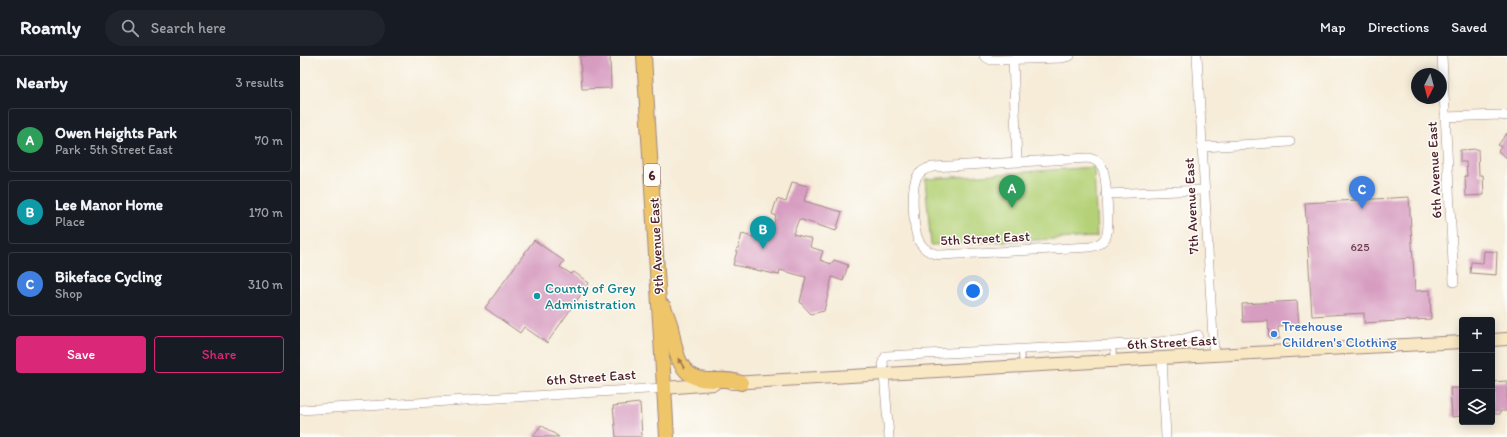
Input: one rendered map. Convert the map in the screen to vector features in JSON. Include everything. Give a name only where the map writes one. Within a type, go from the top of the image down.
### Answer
[{"type":"highway","name":"9th Avenue East","points":[[644,56],[667,437]]},
{"type":"highway","points":[[659,293],[670,326],[677,359],[684,369],[691,376],[702,379],[733,379],[741,383]]},
{"type":"main road","points":[[1495,340],[1507,339]]},
{"type":"main road","name":"6th Street East","points":[[664,388],[1022,366],[1459,342]]},
{"type":"street","points":[[984,56],[994,60],[1062,58],[1070,56]]},
{"type":"street","name":"7th Avenue East","points":[[1197,56],[1214,355]]},
{"type":"street","name":"6th Avenue East","points":[[1442,56],[1454,282]]},
{"type":"street","points":[[1013,60],[1018,161]]},
{"type":"street","points":[[1445,117],[1507,116]]},
{"type":"street","points":[[1202,147],[1290,142]]},
{"type":"street","name":"5th Street East","points":[[1088,158],[1100,163],[1104,171],[1106,194],[1107,233],[1102,241],[1094,246],[941,255],[931,253],[922,247],[916,233],[913,203],[915,183],[920,173],[933,167],[1018,161],[1088,158]]},
{"type":"street","points":[[1106,194],[1204,190]]},
{"type":"street","name":"6th Street East","points":[[884,374],[883,361],[886,356],[1113,345],[1167,341],[1198,335]]},
{"type":"street","points":[[1162,358],[1166,437]]},
{"type":"street","points":[[884,374],[889,437]]},
{"type":"street","name":"6th Street East","points":[[300,410],[664,388]]},
{"type":"lane","points":[[1113,345],[1114,361]]},
{"type":"lane","points":[[1021,349],[1022,366]]},
{"type":"green space","points":[[1094,167],[1097,237],[931,245],[925,179]]},
{"type":"building","points":[[580,56],[610,56],[611,88],[582,89]]},
{"type":"building","points":[[1507,133],[1507,158],[1498,151],[1501,147],[1498,145]]},
{"type":"building","points":[[1478,149],[1479,175],[1483,175],[1484,195],[1466,196],[1466,162],[1460,162],[1460,150]]},
{"type":"building","points":[[792,182],[808,186],[804,201],[842,212],[836,231],[799,219],[793,234],[812,239],[810,247],[823,251],[820,260],[831,264],[834,260],[848,265],[843,281],[832,277],[824,311],[811,314],[800,302],[806,277],[780,270],[779,275],[733,265],[742,234],[769,241],[776,216],[772,214],[777,199],[786,202]]},
{"type":"building","points":[[1409,197],[1415,291],[1430,290],[1431,319],[1364,323],[1364,313],[1312,316],[1305,203]]},
{"type":"building","name":"County of Grey Administration","points":[[534,240],[564,261],[560,267],[571,274],[574,272],[589,283],[547,343],[524,327],[520,333],[485,308]]},
{"type":"building","points":[[1484,251],[1497,252],[1496,275],[1470,273],[1471,262],[1483,263]]},
{"type":"building","points":[[1297,301],[1299,326],[1278,327],[1279,339],[1269,339],[1268,321],[1243,322],[1242,304]]},
{"type":"building","points":[[1507,381],[1507,411],[1500,411],[1500,414],[1495,414],[1495,382]]},
{"type":"building","points":[[1450,388],[1459,388],[1459,416],[1452,417]]},
{"type":"building","points":[[640,403],[642,437],[616,437],[613,406]]},
{"type":"building","points":[[541,425],[559,437],[533,437]]},
{"type":"place","name":"Owen Heights Park","points":[[1012,208]]},
{"type":"place","name":"Bikeface Cycling","points":[[1362,209]]},
{"type":"place","name":"Lee Manor Home","points":[[763,249]]},
{"type":"place","name":"County of Grey Administration","points":[[537,296]]},
{"type":"place","name":"Treehouse Children's Clothing","points":[[1274,334]]}]
